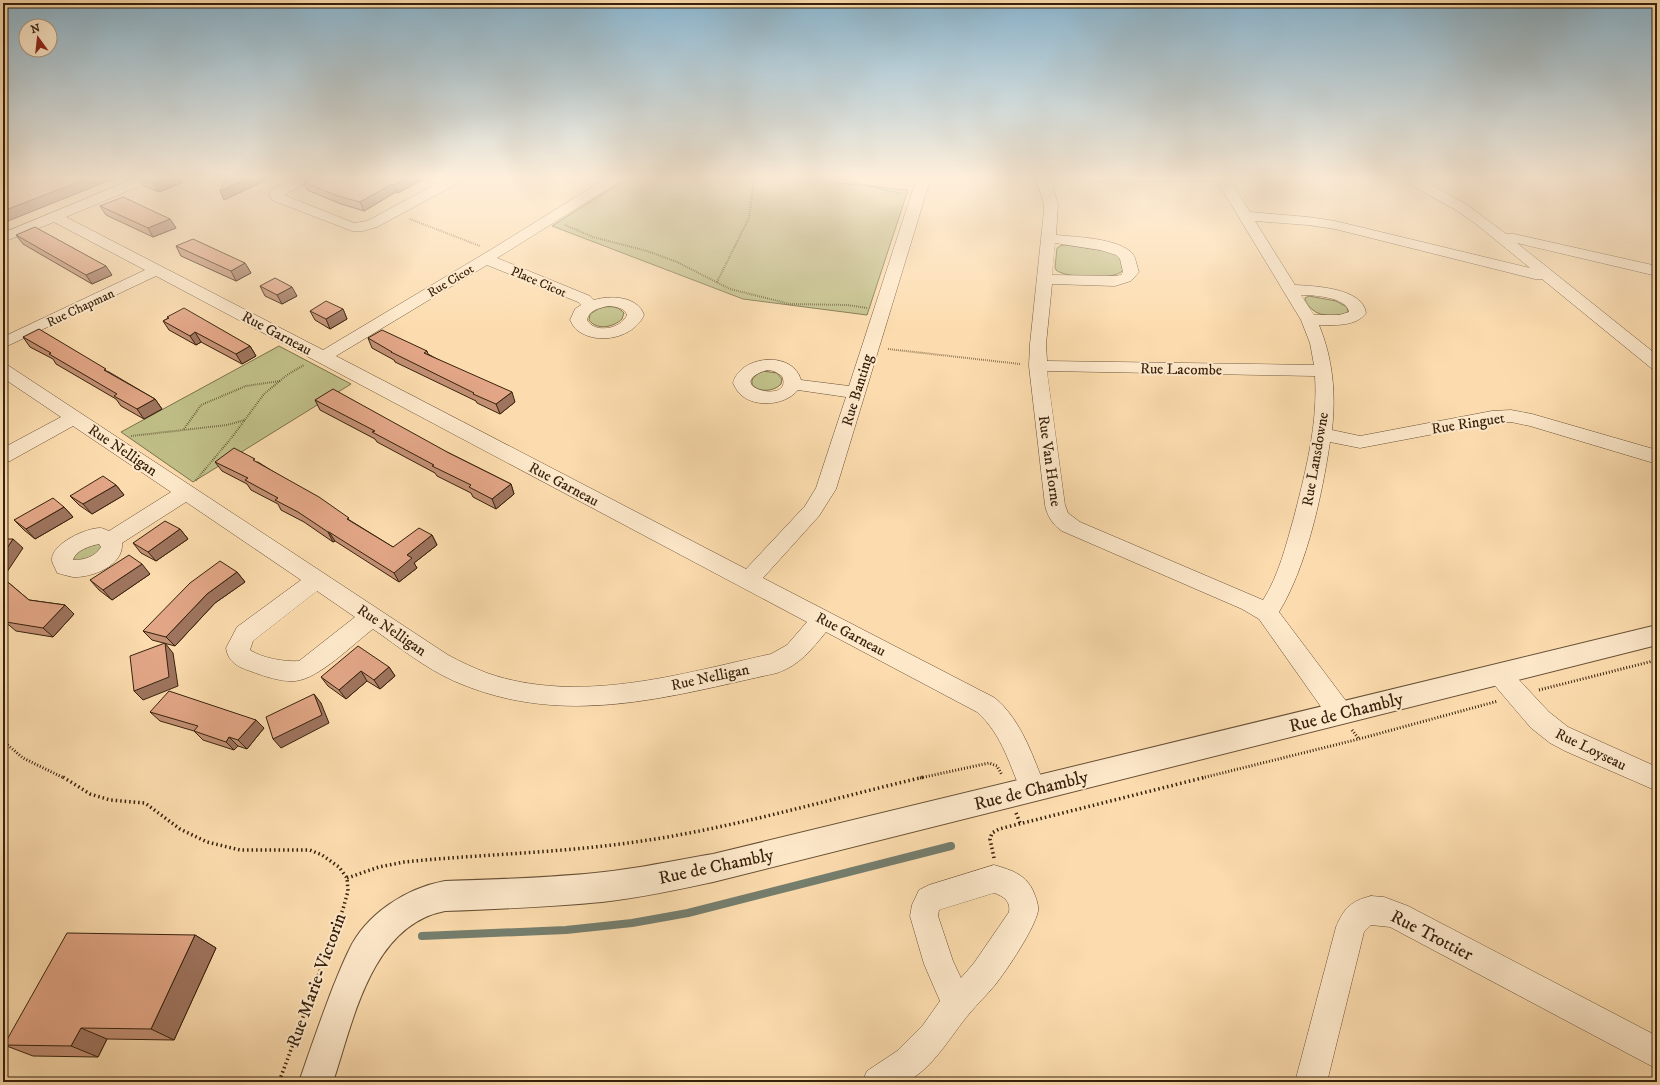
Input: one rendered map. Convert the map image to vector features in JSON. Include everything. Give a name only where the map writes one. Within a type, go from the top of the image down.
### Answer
[{"type":"street","points":[[3,238],[29,228]]},
{"type":"street","name":"Rue Garneau","points":[[76,228],[992,709],[1002,720],[1009,732],[1033,789]]},
{"type":"street","name":"Rue Cicot","points":[[321,356],[484,253],[528,228]]},
{"type":"street","name":"Rue Banting","points":[[748,580],[809,514],[822,496],[829,479],[908,228]]},
{"type":"street","name":"Rue Van Horne","points":[[1050,228],[1038,344],[1032,365],[1056,512],[1061,519],[1073,527],[1250,603],[1268,614]]},
{"type":"street","name":"Rue Lansdowne","points":[[1252,228],[1309,320],[1319,346],[1323,371],[1324,403],[1322,434],[1307,506],[1296,549],[1277,599],[1268,614]]},
{"type":"street","points":[[1350,228],[1535,274],[1546,274]]},
{"type":"street","points":[[1488,228],[1657,364]]},
{"type":"street","points":[[1045,279],[1115,281],[1126,278],[1131,272],[1127,257],[1118,249],[1049,238]]},
{"type":"street","points":[[1502,238],[1514,238],[1657,271]]},
{"type":"street","name":"Place Cicot","points":[[484,253],[584,299],[590,305]]},
{"type":"street","name":"Rue Chapman","points":[[3,343],[157,270]]},
{"type":"street","points":[[1291,290],[1336,295],[1350,301],[1358,311],[1352,317],[1344,319],[1309,320]]},
{"type":"street","name":"Rue Lacombe","points":[[1032,365],[1166,369],[1302,369],[1323,371]]},
{"type":"street","name":"Rue Nelligan","points":[[3,370],[440,662],[477,681],[521,692],[569,696],[615,695],[637,692],[777,663],[796,652],[823,620]]},
{"type":"street","points":[[793,384],[856,393]]},
{"type":"street","name":"Rue Ringuet","points":[[1322,434],[1360,442],[1492,417],[1510,416],[1539,422],[1657,457]]},
{"type":"street","points":[[3,456],[75,417]]},
{"type":"street","points":[[111,540],[186,492]]},
{"type":"street","points":[[316,580],[245,634],[238,646],[241,657],[248,661],[283,671],[299,670],[314,663],[372,617]]},
{"type":"street","points":[[1268,614],[1340,713]]},
{"type":"street","name":"Rue de Chambly","points":[[316,1082],[344,1000],[360,960],[374,939],[383,929],[402,913],[423,902],[445,896],[540,892],[603,887],[635,883],[713,868],[859,834],[1033,789],[1657,635]]},
{"type":"street","name":"Rue Loyseau","points":[[1499,674],[1540,720],[1559,735],[1657,779]]},
{"type":"street","name":"Rue Trottier","points":[[1311,1082],[1351,927],[1357,916],[1368,910],[1375,910],[1398,916],[1657,1053]]},
{"type":"street","points":[[878,1082],[894,1073],[922,1050],[957,1004]]},
{"type":"path","points":[[426,228],[484,253]]},
{"type":"path","points":[[571,228],[593,237],[647,251],[677,262],[730,289],[790,304],[848,305],[871,308]]},
{"type":"path","points":[[717,282],[744,228]]},
{"type":"path","points":[[882,348],[1032,365]]},
{"type":"path","points":[[186,492],[233,436],[264,394],[280,381],[321,356]]},
{"type":"path","points":[[184,429],[201,405],[246,386],[280,381]]},
{"type":"path","points":[[108,439],[227,425],[245,420]]},
{"type":"path","points":[[1541,690],[1657,660]]},
{"type":"path","name":"Rue de Chambly","points":[[995,859],[990,839],[992,833],[999,829],[1359,739],[1494,702]]},
{"type":"path","points":[[3,741],[23,758],[64,778],[90,794],[110,800],[145,803],[180,829],[207,842],[245,850],[310,850],[318,852],[334,862],[346,878]]},
{"type":"path","name":"Rue de Chambly","points":[[346,878],[372,869],[404,862],[569,850],[673,836],[730,824],[970,767],[992,763],[1000,770]]},
{"type":"path","name":"Rue Marie-Victorin","points":[[279,1082],[343,909],[348,891],[346,878]]},
{"type":"shaded area","points":[[556,228],[896,228],[867,315],[743,299]]},
{"type":"shaded area","points":[[1062,245],[1113,252],[1120,258],[1123,270],[1111,276],[1101,277],[1061,273],[1056,270],[1055,267],[1057,248]]},
{"type":"shaded area","points":[[1309,296],[1336,301],[1347,307],[1348,312],[1330,316],[1320,314],[1310,308],[1305,300],[1305,298]]},
{"type":"shaded area","points":[[605,307],[620,309],[624,313],[622,319],[610,326],[596,326],[589,320],[590,314]]},
{"type":"shaded area","points":[[279,346],[351,384],[193,482],[121,432]]},
{"type":"shaded area","points":[[763,371],[777,373],[782,379],[781,384],[768,390],[756,388],[752,381],[755,376]]},
{"type":"shaded area","points":[[90,542],[103,545],[101,554],[73,563],[71,557]]},
{"type":"building","points":[[36,228],[106,266],[86,275],[16,235]]},
{"type":"building","points":[[193,239],[245,263],[231,271],[176,246]]},
{"type":"building","points":[[275,278],[292,287],[277,295],[260,286]]},
{"type":"building","points":[[326,301],[343,309],[326,319],[310,311]]},
{"type":"building","points":[[184,308],[250,346],[236,354],[195,332],[190,336],[163,321],[169,318],[167,317]]},
{"type":"building","points":[[39,329],[106,369],[104,370],[155,399],[137,409],[114,396],[117,394],[23,337]]},
{"type":"building","points":[[382,330],[427,351],[424,353],[512,392],[496,404],[473,394],[474,393],[391,352],[368,338]]},
{"type":"building","points":[[333,389],[449,453],[511,484],[492,499],[469,487],[471,485],[432,466],[434,465],[372,432],[375,431],[315,400]]},
{"type":"building","points":[[234,448],[319,497],[349,518],[347,519],[393,547],[419,528],[432,535],[407,555],[412,558],[394,573],[298,512],[275,500],[278,498],[245,480],[248,478],[215,462]]},
{"type":"building","points":[[103,476],[116,485],[83,504],[70,496]]},
{"type":"building","points":[[53,498],[64,507],[26,529],[14,520]]},
{"type":"building","points":[[165,521],[180,529],[148,552],[133,543]]},
{"type":"building","points":[[3,539],[13,539],[3,554]]},
{"type":"building","points":[[129,555],[142,564],[103,590],[90,580]]},
{"type":"building","points":[[220,561],[237,572],[207,594],[166,637],[143,631],[190,583]]},
{"type":"building","points":[[3,578],[29,600],[65,605],[43,628],[6,622],[3,620]]},
{"type":"building","points":[[165,643],[169,677],[134,691],[130,656]]},
{"type":"building","points":[[358,646],[389,667],[374,680],[361,671],[339,690],[321,677]]},
{"type":"building","points":[[169,691],[256,720],[238,740],[229,737],[226,742],[194,731],[198,726],[150,712]]},
{"type":"building","points":[[314,694],[322,715],[273,739],[266,717]]},
{"type":"building","points":[[67,933],[195,935],[151,1029],[81,1028],[71,1046],[4,1045]]},
{"type":"waterway","points":[[422,936],[566,930],[632,923],[688,913],[951,846]]}]
